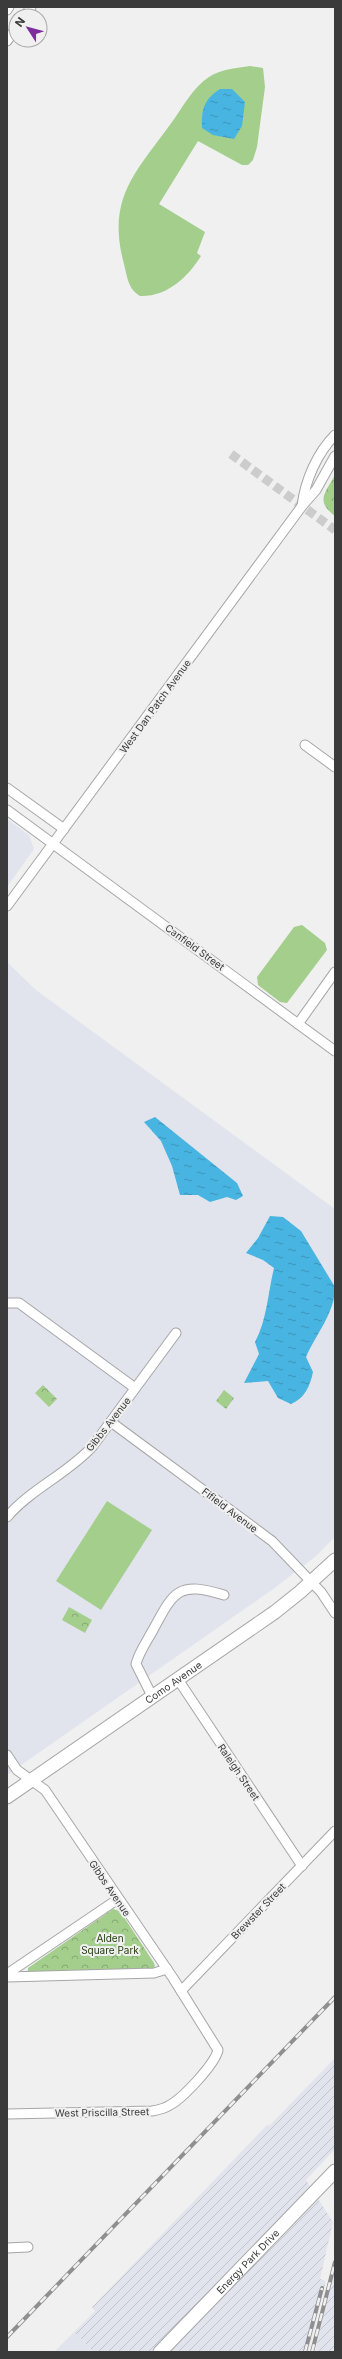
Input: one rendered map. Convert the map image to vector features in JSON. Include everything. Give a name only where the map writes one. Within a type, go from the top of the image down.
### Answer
[{"type":"main road","name":"Como Avenue","points":[[7,1797],[177,1678],[275,1612],[312,1582],[335,1560]]},
{"type":"main road","name":"Energy Park Drive","points":[[160,2352],[335,2171]]},
{"type":"street","name":"West Dan Patch Avenue","points":[[302,506],[305,484],[325,447],[335,435]]},
{"type":"street","name":"West Dan Patch Avenue","points":[[7,906],[302,506],[316,490],[335,456]]},
{"type":"street","points":[[305,745],[335,767]]},
{"type":"street","points":[[7,788],[64,829]]},
{"type":"street","name":"Canfield Street","points":[[7,810],[335,1051]]},
{"type":"street","points":[[298,1024],[335,972]]},
{"type":"street","points":[[7,1303],[19,1303],[136,1388]]},
{"type":"street","name":"Gibbs Avenue","points":[[7,1517],[23,1501],[78,1460],[92,1447],[176,1332]]},
{"type":"street","name":"Fifield Avenue","points":[[111,1422],[272,1541],[312,1582],[335,1613]]},
{"type":"street","points":[[152,1696],[136,1664],[168,1603],[177,1594],[196,1588],[224,1595]]},
{"type":"street","name":"Raleigh Street","points":[[177,1678],[302,1866]]},
{"type":"street","name":"Gibbs Avenue","points":[[7,1755],[17,1770],[45,1790],[167,1969],[218,2050]]},
{"type":"street","name":"Brewster Street","points":[[181,1991],[335,1831]]},
{"type":"street","points":[[7,1976],[118,1899]]},
{"type":"street","points":[[7,1976],[154,1973],[167,1969]]},
{"type":"street","name":"West Priscilla Street","points":[[7,2114],[152,2111],[164,2108],[174,2102],[213,2062],[218,2050]]},
{"type":"street","points":[[7,2248],[28,2247]]},
{"type":"shaded area","points":[[7,819],[29,835],[34,849],[7,887]]},
{"type":"shaded area","points":[[7,962],[36,990],[335,1209],[335,1537],[316,1556],[276,1587],[7,1775]]},
{"type":"shaded area","points":[[335,2058],[335,2149],[306,2180],[333,2222],[320,2279],[326,2281],[308,2352],[94,2352],[74,2332],[95,2311],[92,2307],[268,2124],[269,2126]]},
{"type":"shaded area","points":[[335,2264],[335,2352],[315,2352]]},
{"type":"shaded area","points":[[74,2332],[94,2352],[54,2352]]},
{"type":"green space","points":[[250,66],[263,68],[265,87],[257,147],[253,160],[248,165],[242,165],[198,141],[159,204],[205,232],[197,253],[201,256],[190,271],[176,284],[159,293],[140,296],[130,286],[119,241],[119,221],[122,203],[128,187],[147,156],[203,81],[219,72]]},
{"type":"green space","points":[[335,475],[335,516],[325,506],[324,497],[325,492]]},
{"type":"green space","points":[[302,925],[325,943],[327,950],[287,1003],[280,1002],[258,985],[257,977],[294,927]]},
{"type":"green space","points":[[43,1385],[57,1399],[49,1407],[35,1393]]},
{"type":"green space","points":[[224,1390],[234,1398],[226,1409],[216,1401]]},
{"type":"green space","points":[[107,1501],[152,1530],[101,1610],[56,1581]]},
{"type":"green space","points":[[69,1607],[92,1620],[85,1633],[62,1620]]},
{"type":"green space","name":"Alden Square Park","points":[[113,1909],[120,1911],[154,1963],[155,1966],[153,1968],[28,1973],[28,1968]]},
{"type":"water","points":[[220,89],[232,89],[245,102],[242,126],[234,139],[213,135],[202,128],[203,110],[207,101]]},
{"type":"water","points":[[155,1117],[237,1183],[243,1196],[236,1200],[227,1197],[210,1202],[198,1195],[180,1195],[172,1166],[161,1141],[144,1122]]},
{"type":"water","points":[[270,1216],[283,1217],[301,1231],[335,1287],[332,1306],[306,1357],[313,1372],[310,1382],[303,1395],[291,1404],[278,1398],[268,1381],[244,1383],[259,1354],[255,1342],[265,1315],[274,1268],[263,1260],[246,1253],[258,1238]]},
{"type":"tunnel","points":[[231,454],[335,530]]},
{"type":"railway","points":[[7,2337],[335,1997]]},
{"type":"railway","points":[[312,2352],[335,2262]]},
{"type":"railway","points":[[305,2352],[322,2288]]}]
